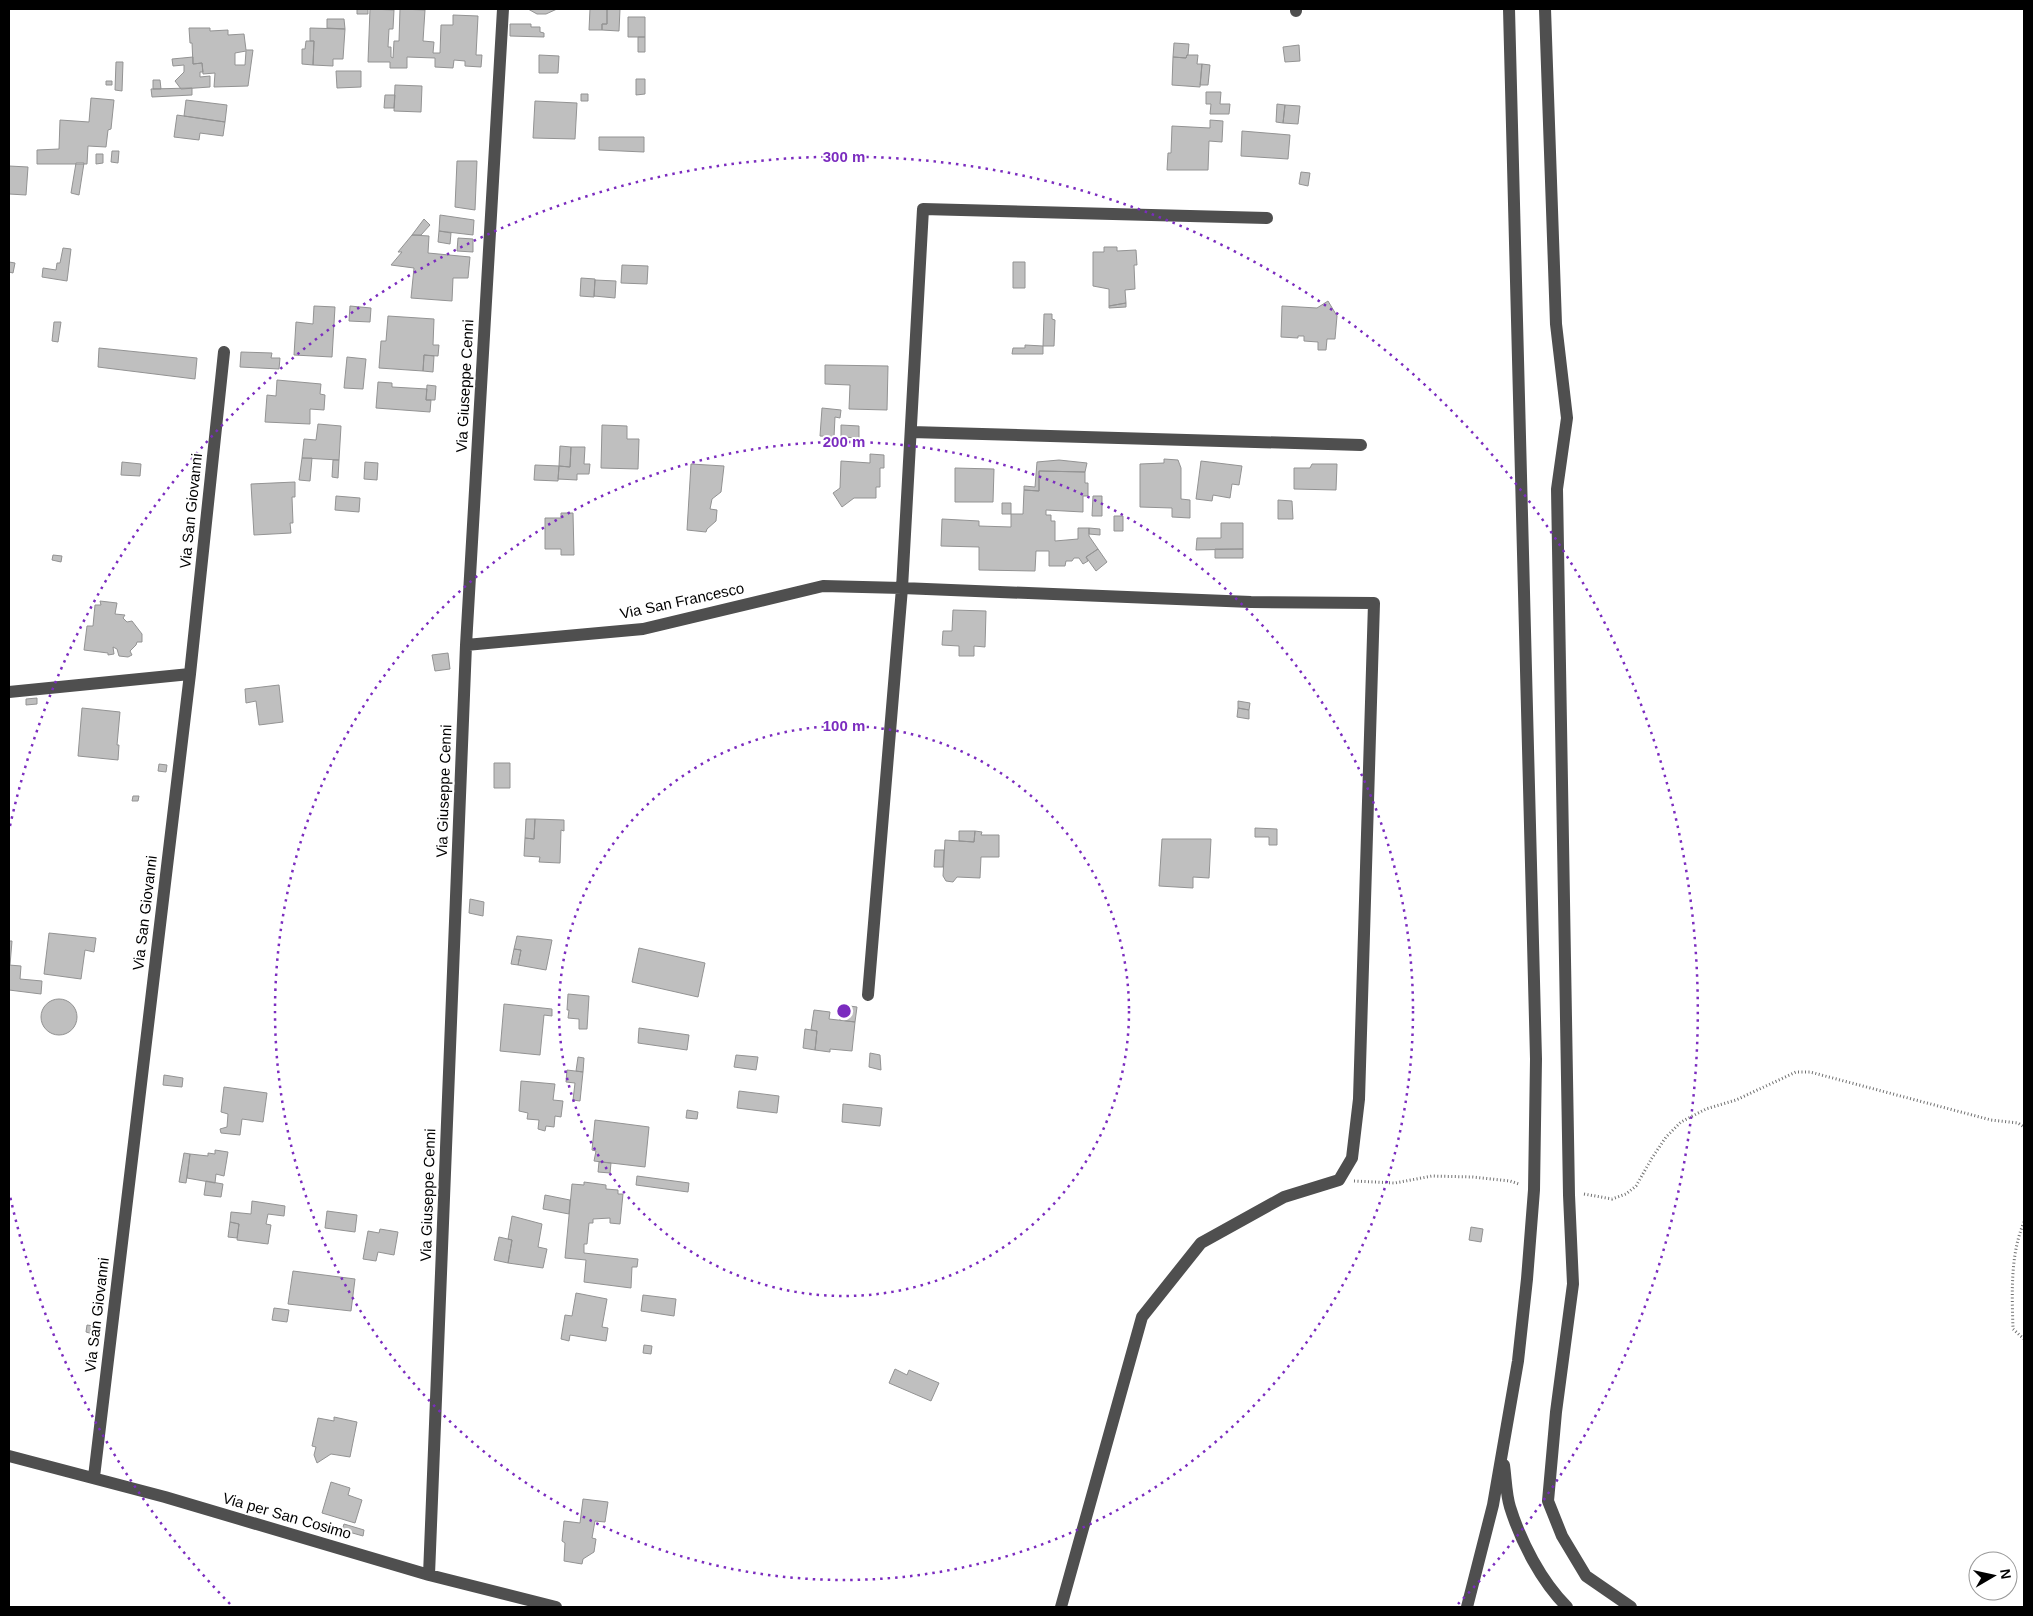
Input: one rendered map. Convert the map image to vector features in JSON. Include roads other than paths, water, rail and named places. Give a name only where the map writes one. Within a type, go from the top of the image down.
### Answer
[{"type":"street","name":"Via Giuseppe Cenni","points":[[429,1575],[466,645],[503,9]]},
{"type":"street","points":[[1467,1607],[1493,1505],[1518,1361],[1534,1190],[1536,1059],[1509,9]]},
{"type":"street","points":[[1545,9],[1556,324],[1567,418],[1556,489],[1569,1190],[1573,1284],[1556,1412],[1548,1501],[1562,1536],[1586,1576],[1631,1607]]},
{"type":"street","points":[[868,995],[902,588],[923,209],[1267,218]]},
{"type":"street","name":"Via San Giovanni","points":[[94,1478],[190,674],[224,352]]},
{"type":"street","points":[[911,432],[1361,446]]},
{"type":"street","name":"Via San Francesco","points":[[466,645],[643,629],[823,586],[1251,602],[1374,603],[1359,1099],[1352,1158],[1339,1180],[1284,1197],[1201,1243],[1142,1317],[1060,1607]]},
{"type":"street","points":[[9,692],[190,674]]},
{"type":"street","points":[[1502,1455],[1510,1506],[1528,1549],[1553,1593],[1567,1607]]},
{"type":"street","name":"Via per San Cosimo","points":[[9,1456],[94,1478],[429,1575],[556,1607]]}]
